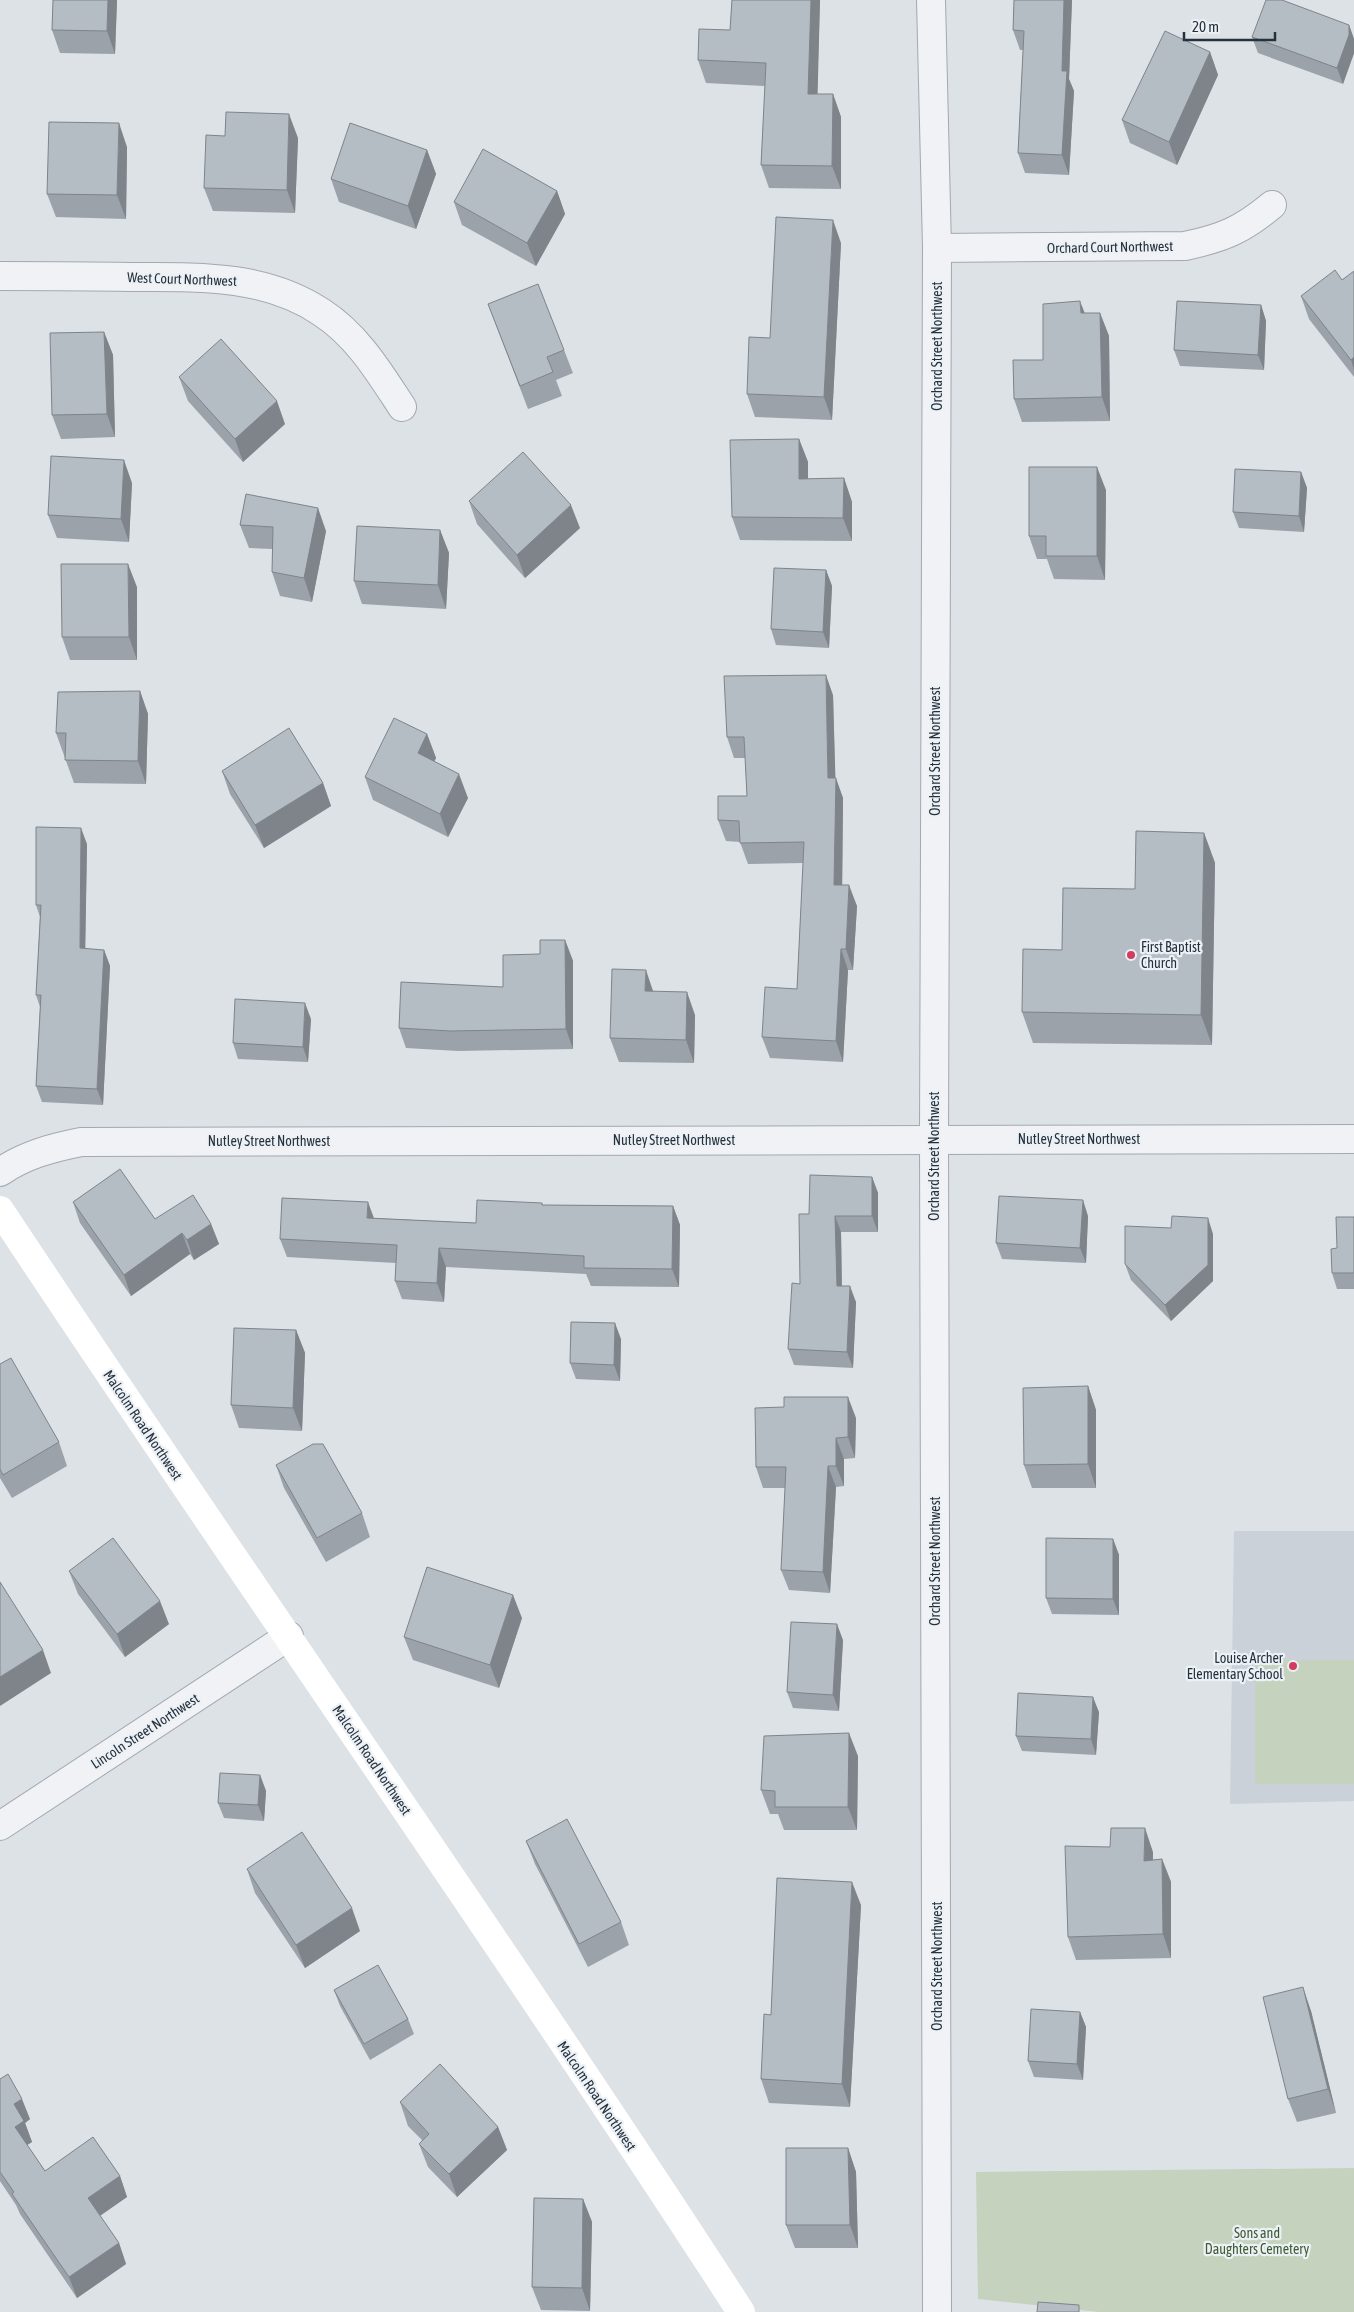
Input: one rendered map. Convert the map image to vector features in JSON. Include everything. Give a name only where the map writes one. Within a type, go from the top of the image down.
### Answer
[{"type":"main road","name":"Malcolm Road Northwest","points":[[0,1210],[146,1430],[289,1636],[741,2312]]},
{"type":"street","name":"Orchard Street Northwest","points":[[931,0],[937,248],[934,1140],[937,2312]]},
{"type":"street","name":"Orchard Court Northwest","points":[[937,248],[1185,246],[1218,239],[1248,224],[1272,205]]},
{"type":"street","name":"West Court Northwest","points":[[0,276],[205,277],[247,282],[286,293],[321,312],[348,334],[372,362],[402,407]]},
{"type":"street","name":"Nutley Street Northwest","points":[[0,1172],[12,1164],[43,1150],[81,1142],[1354,1139]]},
{"type":"street","name":"Lincoln Street Northwest","points":[[0,1826],[289,1636]]},
{"type":"shaded area","name":"Louise Archer Elementary School","points":[[1234,1531],[1354,1531],[1354,1801],[1230,1804]]},
{"type":"green space","points":[[1255,1660],[1354,1660],[1354,1784],[1255,1784]]},
{"type":"green space","name":"Sons and Daughters Cemetery","points":[[1354,2168],[1354,2312],[1099,2312],[978,2299],[976,2172]]},
{"type":"building","points":[[53,0],[108,0],[107,31],[52,30]]},
{"type":"building","points":[[732,0],[811,0],[808,94],[833,94],[832,166],[761,165],[766,63],[698,60],[699,29],[730,30]]},
{"type":"building","points":[[1014,0],[1064,0],[1062,71],[1067,71],[1062,155],[1018,153],[1024,31],[1013,30]]},
{"type":"building","points":[[1266,0],[1282,0],[1349,25],[1349,35],[1337,68],[1252,37]]},
{"type":"building","points":[[1165,31],[1210,52],[1169,142],[1122,120]]},
{"type":"building","points":[[226,112],[289,114],[287,190],[204,188],[206,135],[225,136]]},
{"type":"building","points":[[49,122],[119,123],[117,195],[47,194]]},
{"type":"building","points":[[350,123],[427,150],[408,206],[331,179]]},
{"type":"building","points":[[483,149],[557,191],[527,243],[454,202]]},
{"type":"building","points":[[776,217],[833,220],[824,397],[747,394],[749,337],[770,338]]},
{"type":"building","points":[[1335,270],[1342,280],[1354,271],[1354,357],[1351,360],[1301,296]]},
{"type":"building","points":[[538,284],[564,350],[547,357],[553,372],[520,386],[488,304]]},
{"type":"building","points":[[1080,301],[1081,313],[1100,313],[1102,397],[1014,399],[1013,360],[1043,360],[1043,304]]},
{"type":"building","points":[[1177,301],[1261,305],[1258,355],[1174,350]]},
{"type":"building","points":[[104,332],[107,414],[52,415],[50,333]]},
{"type":"building","points":[[221,339],[277,401],[235,439],[179,377]]},
{"type":"building","points":[[799,439],[799,479],[844,478],[843,518],[732,517],[730,440]]},
{"type":"building","points":[[523,452],[571,505],[517,555],[469,501]]},
{"type":"building","points":[[51,456],[124,460],[121,519],[48,515]]},
{"type":"building","points":[[1029,467],[1097,467],[1097,556],[1046,556],[1046,536],[1029,536]]},
{"type":"building","points":[[1235,469],[1301,472],[1299,516],[1233,512]]},
{"type":"building","points":[[246,494],[318,508],[304,578],[272,572],[273,527],[240,525]]},
{"type":"building","points":[[357,526],[440,530],[438,585],[354,581]]},
{"type":"building","points":[[61,564],[128,564],[129,637],[62,637]]},
{"type":"building","points":[[774,568],[826,570],[823,632],[771,629]]},
{"type":"building","points":[[826,675],[828,778],[836,778],[834,885],[849,885],[846,949],[841,949],[836,1041],[762,1037],[765,987],[797,989],[804,842],[740,843],[739,821],[718,820],[718,796],[747,796],[744,737],[727,737],[724,676]]},
{"type":"building","points":[[140,691],[138,761],[65,760],[66,733],[56,733],[58,692]]},
{"type":"building","points":[[394,718],[427,734],[418,753],[459,774],[440,814],[365,777]]},
{"type":"building","points":[[289,728],[323,783],[255,825],[222,771]]},
{"type":"building","points":[[36,827],[81,828],[80,948],[104,950],[97,1089],[36,1086],[41,995],[36,995],[41,905],[36,905]]},
{"type":"building","points":[[1136,831],[1204,833],[1201,1015],[1022,1012],[1023,949],[1062,950],[1063,888],[1135,889]]},
{"type":"building","points":[[540,940],[565,940],[566,1029],[450,1031],[399,1028],[401,982],[503,987],[503,955],[540,954]]},
{"type":"building","points":[[612,969],[646,970],[645,991],[687,992],[686,1040],[610,1038]]},
{"type":"building","points":[[235,999],[305,1003],[303,1047],[233,1043]]},
{"type":"building","points":[[120,1169],[155,1219],[193,1195],[211,1224],[187,1240],[182,1233],[124,1275],[73,1202]]},
{"type":"building","points":[[810,1175],[872,1177],[872,1216],[835,1216],[837,1286],[850,1286],[847,1352],[788,1349],[792,1283],[800,1284],[799,1214],[809,1214]]},
{"type":"building","points":[[999,1196],[1083,1200],[1080,1248],[996,1243]]},
{"type":"building","points":[[282,1198],[368,1202],[367,1218],[476,1223],[477,1200],[542,1203],[542,1205],[673,1206],[672,1269],[584,1268],[584,1256],[439,1248],[437,1283],[395,1281],[397,1245],[280,1239]]},
{"type":"building","points":[[1172,1216],[1208,1218],[1208,1265],[1165,1305],[1125,1264],[1125,1226],[1171,1228]]},
{"type":"building","points":[[1336,1217],[1354,1217],[1354,1273],[1332,1273],[1331,1249],[1337,1248]]},
{"type":"building","points":[[571,1322],[615,1323],[614,1365],[570,1363]]},
{"type":"building","points":[[234,1328],[296,1330],[293,1408],[231,1405]]},
{"type":"building","points":[[11,1358],[59,1442],[3,1475],[0,1469],[0,1364]]},
{"type":"building","points":[[1088,1386],[1088,1464],[1024,1465],[1023,1388]]},
{"type":"building","points":[[784,1397],[848,1397],[848,1437],[836,1438],[836,1466],[828,1466],[823,1572],[781,1570],[786,1467],[756,1467],[755,1408],[784,1407]]},
{"type":"building","points":[[313,1444],[323,1444],[362,1513],[317,1538],[276,1465]]},
{"type":"building","points":[[113,1538],[160,1601],[117,1634],[69,1571]]},
{"type":"building","points":[[1046,1538],[1113,1539],[1113,1599],[1046,1598]]},
{"type":"building","points":[[427,1567],[513,1595],[490,1665],[404,1637]]},
{"type":"building","points":[[0,1582],[43,1650],[0,1677]]},
{"type":"building","points":[[791,1622],[837,1624],[833,1695],[787,1692]]},
{"type":"building","points":[[1018,1693],[1093,1697],[1091,1739],[1016,1736]]},
{"type":"building","points":[[849,1733],[848,1807],[775,1807],[775,1791],[761,1790],[764,1736]]},
{"type":"building","points":[[220,1773],[260,1775],[258,1805],[218,1803]]},
{"type":"building","points":[[567,1819],[621,1922],[579,1944],[526,1841]]},
{"type":"building","points":[[1111,1828],[1145,1828],[1144,1861],[1162,1859],[1163,1934],[1068,1937],[1065,1846],[1110,1847]]},
{"type":"building","points":[[302,1832],[352,1908],[296,1945],[247,1869]]},
{"type":"building","points":[[777,1878],[852,1882],[842,2084],[761,2079],[764,2014],[771,2015]]},
{"type":"building","points":[[378,1965],[408,2019],[364,2044],[334,1990]]},
{"type":"building","points":[[1303,1987],[1328,2089],[1288,2099],[1263,1997]]},
{"type":"building","points":[[1031,2009],[1080,2012],[1077,2064],[1028,2061]]},
{"type":"building","points":[[440,2064],[498,2127],[449,2174],[419,2144],[429,2134],[400,2102]]},
{"type":"building","points":[[8,2074],[22,2099],[14,2104],[24,2121],[15,2127],[45,2171],[93,2137],[120,2176],[88,2198],[119,2243],[69,2277],[12,2194],[14,2192],[0,2172],[0,2079]]},
{"type":"building","points":[[786,2148],[848,2148],[850,2225],[786,2225]]},
{"type":"building","points":[[534,2198],[583,2199],[582,2288],[532,2287]]},
{"type":"building","points":[[1038,2302],[1079,2305],[1079,2312],[1037,2312]]},
{"type":"place","name":"First Baptist Church","points":[[1131,955]]},
{"type":"place","name":"Louise Archer Elementary School","points":[[1293,1666]]}]
